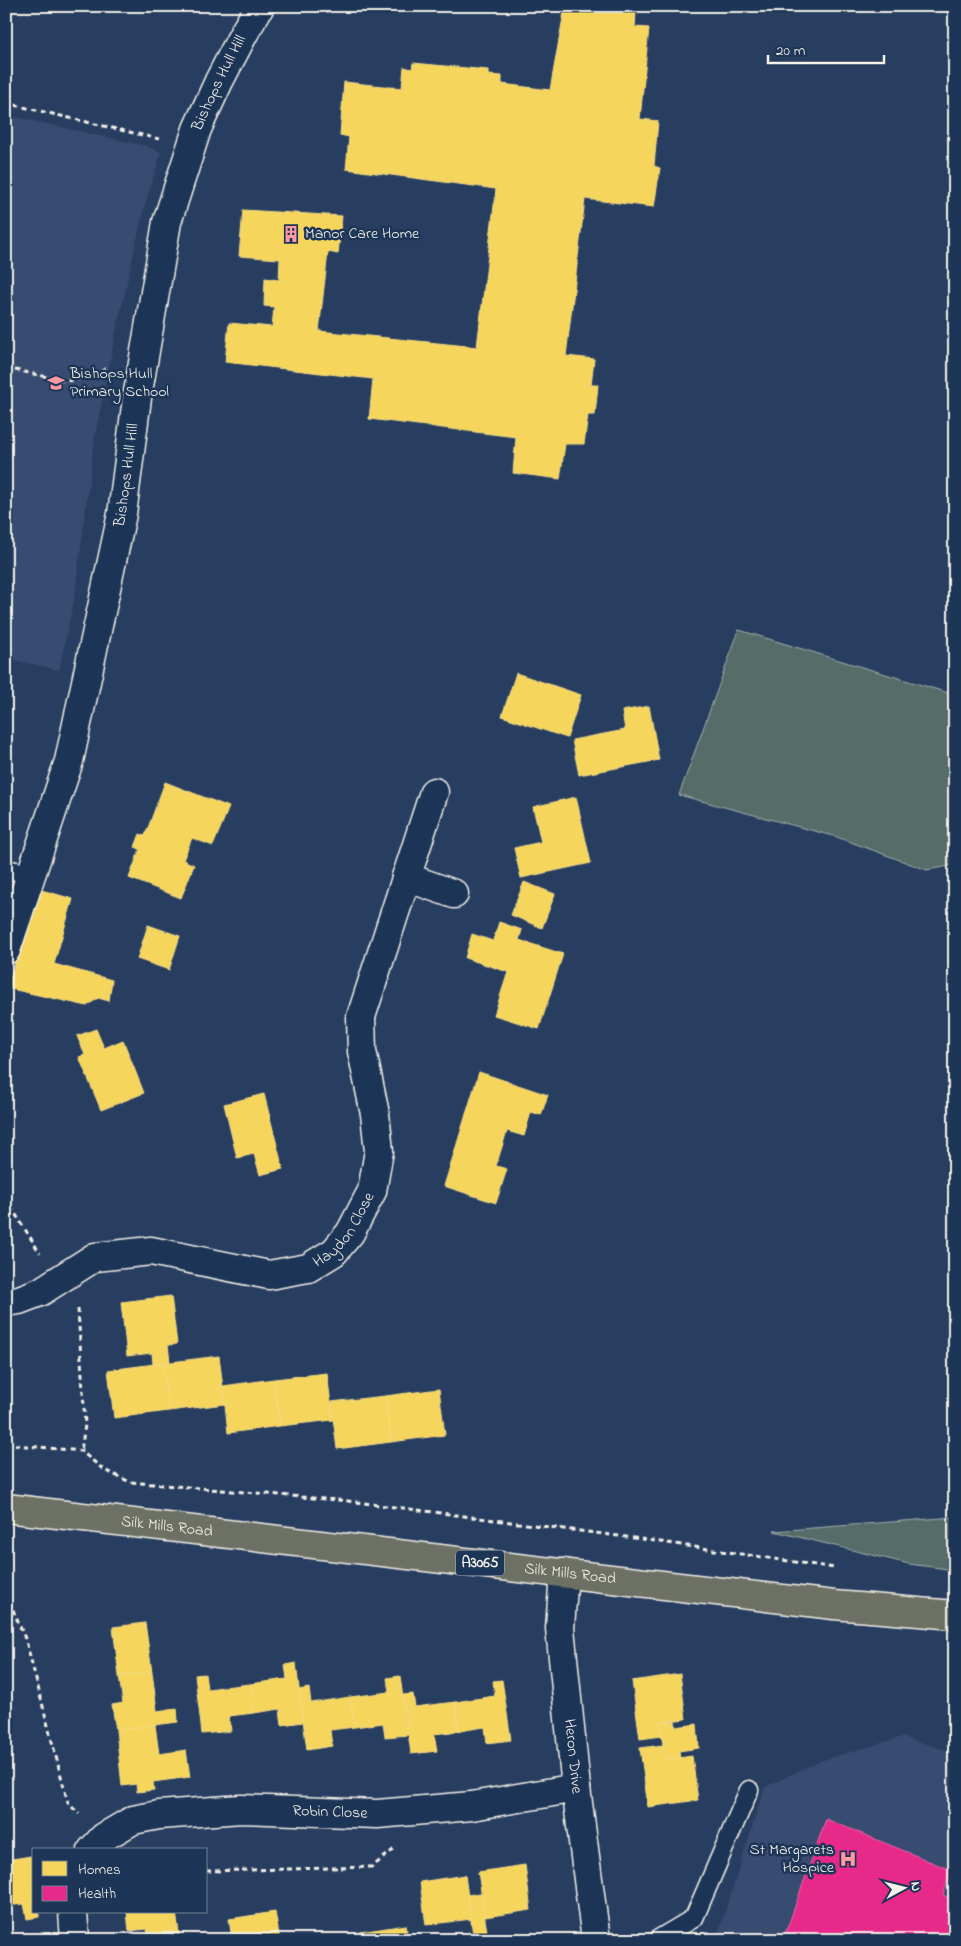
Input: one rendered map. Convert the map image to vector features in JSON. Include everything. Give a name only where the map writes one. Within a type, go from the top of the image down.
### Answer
[{"type":"main road","name":"Silk Mills Road","points":[[6,1508],[834,1606],[955,1615]]},
{"type":"street","name":"Bishops Hull Hill","points":[[6,950],[18,872],[69,761],[122,514],[137,398],[167,222],[197,129],[219,81],[260,6]]},
{"type":"street","name":"Haydon Close","points":[[6,1302],[19,1300],[40,1292],[95,1256],[151,1251],[269,1275],[308,1268],[334,1252],[350,1233],[372,1191],[378,1151],[375,1114],[362,1051],[361,1017],[434,792]]},
{"type":"street","points":[[406,877],[454,894]]},
{"type":"street","name":"Heron Drive","points":[[564,1573],[560,1628],[576,1788],[596,1940]]},
{"type":"street","name":"Robin Close","points":[[98,1843],[133,1820],[158,1815],[241,1809],[378,1814],[472,1806],[576,1788]]},
{"type":"street","points":[[72,1914],[75,1940]]},
{"type":"lane","points":[[657,1940],[694,1918],[749,1790]]},
{"type":"path","points":[[6,103],[149,136],[191,150]]},
{"type":"path","points":[[6,368],[66,381],[89,378],[146,347]]},
{"type":"path","points":[[6,1444],[81,1451],[104,1470],[130,1482],[348,1501],[634,1538],[843,1569]]},
{"type":"path","points":[[6,1593],[26,1641],[68,1802],[89,1826],[98,1843]]},
{"type":"path","points":[[208,1871],[372,1868],[398,1846]]},
{"type":"shaded area","name":"Bishops Hull Primary School","points":[[6,115],[146,146],[161,152],[144,208],[95,435],[75,594],[59,670],[6,658]]},
{"type":"shaded area","name":"St Margarets Hospice","points":[[902,1737],[955,1753],[955,1940],[707,1940],[719,1931],[765,1787],[820,1761]]},
{"type":"green space","points":[[739,630],[955,695],[955,865],[927,870],[837,837],[679,795]]},
{"type":"green space","points":[[955,1517],[955,1570],[909,1564],[774,1531]]},
{"type":"building: Homes","name":"Manor Care Home","points":[[577,6],[636,13],[635,27],[649,28],[640,119],[658,121],[654,166],[660,168],[654,207],[585,199],[566,356],[594,359],[591,385],[598,385],[595,415],[588,415],[584,444],[565,444],[560,479],[513,473],[516,437],[369,419],[373,379],[225,362],[229,323],[272,327],[274,307],[264,306],[265,278],[279,280],[280,259],[239,256],[243,210],[342,216],[338,254],[328,252],[319,331],[477,347],[496,189],[346,169],[349,137],[340,135],[344,82],[402,88],[404,67],[412,69],[413,63],[488,70],[488,75],[502,76],[502,84],[550,90],[564,12],[577,13]]},
{"type":"building: Homes","points":[[516,673],[581,695],[567,738],[502,716]]},
{"type":"building: Homes","points":[[6,692],[10,693],[6,707]]},
{"type":"building: Homes","points":[[649,706],[659,760],[579,775],[572,740],[625,730],[622,711]]},
{"type":"building: Homes","points":[[165,782],[229,807],[213,846],[192,838],[183,860],[194,865],[181,898],[129,878],[140,849],[135,847],[140,834],[145,836]]},
{"type":"building: Homes","points":[[576,797],[591,863],[521,878],[514,848],[541,842],[533,807]]},
{"type":"building: Homes","points":[[524,882],[555,894],[542,928],[511,915]]},
{"type":"building: Homes","points":[[38,889],[73,899],[54,964],[112,980],[109,1001],[98,998],[87,1006],[7,988]]},
{"type":"building: Homes","points":[[499,922],[522,930],[519,940],[563,954],[539,1029],[494,1015],[508,972],[465,958],[472,934],[493,941]]},
{"type":"building: Homes","points":[[148,925],[180,936],[169,970],[137,959]]},
{"type":"building: Homes","points":[[96,1029],[104,1048],[123,1040],[144,1093],[101,1110],[79,1057],[85,1055],[77,1036]]},
{"type":"building: Homes","points":[[479,1072],[548,1095],[541,1115],[531,1112],[524,1136],[507,1131],[496,1166],[507,1169],[496,1203],[444,1186]]},
{"type":"building: Homes","points":[[264,1094],[283,1169],[260,1175],[254,1154],[237,1158],[224,1104]]},
{"type":"building: Homes","points":[[171,1296],[177,1344],[168,1345],[170,1362],[153,1364],[152,1353],[127,1356],[121,1302]]},
{"type":"building: Homes","points":[[219,1356],[225,1404],[169,1411],[163,1363]]},
{"type":"building: Homes","points":[[163,1363],[169,1411],[114,1418],[108,1370]]},
{"type":"building: Homes","points":[[327,1373],[333,1420],[280,1426],[274,1379]]},
{"type":"building: Homes","points":[[274,1379],[280,1426],[228,1433],[223,1386]]},
{"type":"building: Homes","points":[[439,1389],[445,1435],[391,1442],[385,1396]]},
{"type":"building: Homes","points":[[385,1396],[391,1442],[337,1449],[331,1402]]},
{"type":"building: Homes","points":[[145,1623],[152,1672],[119,1676],[113,1627]]},
{"type":"building: Homes","points":[[296,1663],[303,1722],[282,1725],[280,1709],[254,1713],[250,1684],[287,1679],[285,1665]]},
{"type":"building: Homes","points":[[152,1672],[157,1711],[177,1708],[178,1722],[116,1730],[112,1705],[123,1703],[119,1676]]},
{"type":"building: Homes","points":[[205,1674],[207,1689],[250,1684],[254,1713],[229,1716],[231,1731],[202,1734],[195,1675]]},
{"type":"building: Homes","points":[[680,1674],[686,1719],[660,1722],[662,1736],[640,1739],[632,1681]]},
{"type":"building: Homes","points":[[400,1676],[408,1735],[385,1737],[383,1723],[355,1727],[350,1697],[389,1692],[387,1678]]},
{"type":"building: Homes","points":[[502,1680],[511,1740],[487,1743],[485,1727],[459,1731],[455,1702],[495,1696],[493,1681]]},
{"type":"building: Homes","points":[[309,1688],[311,1703],[350,1697],[355,1727],[330,1730],[332,1746],[307,1750],[299,1690]]},
{"type":"building: Homes","points":[[413,1694],[415,1707],[455,1702],[459,1731],[434,1734],[437,1751],[411,1754],[403,1695]]},
{"type":"building: Homes","points":[[675,1721],[676,1727],[697,1724],[699,1748],[679,1751],[680,1758],[665,1760],[660,1722]]},
{"type":"building: Homes","points":[[155,1725],[159,1754],[186,1750],[190,1777],[153,1782],[154,1790],[137,1792],[136,1784],[122,1786],[116,1730]]},
{"type":"building: Homes","points":[[663,1745],[665,1760],[692,1756],[698,1800],[648,1807],[640,1748]]},
{"type":"building: Homes","points":[[31,1856],[32,1914],[39,1914],[39,1917],[27,1919],[24,1904],[6,1906],[6,1860]]},
{"type":"building: Homes","points":[[525,1865],[531,1910],[485,1917],[478,1872]]},
{"type":"building: Homes","points":[[465,1875],[471,1919],[426,1925],[420,1882]]},
{"type":"building: Homes","points":[[481,1893],[487,1932],[473,1934],[467,1895]]},
{"type":"building: Homes","points":[[275,1912],[280,1940],[232,1940],[229,1919]]},
{"type":"building: Homes","points":[[127,1914],[176,1914],[180,1940],[149,1940],[147,1929],[129,1931]]},
{"type":"building: Homes","points":[[406,1925],[408,1940],[361,1940],[360,1932]]},
{"type":"building: Health","points":[[826,1819],[951,1870],[943,1895],[955,1900],[955,1940],[783,1940]]},
{"type":"place","name":"Manor Care Home","points":[[291,234]]},
{"type":"place","name":"Bishops Hull Primary School","points":[[56,383]]},
{"type":"place","name":"St Margarets Hospice","points":[[848,1859]]}]
